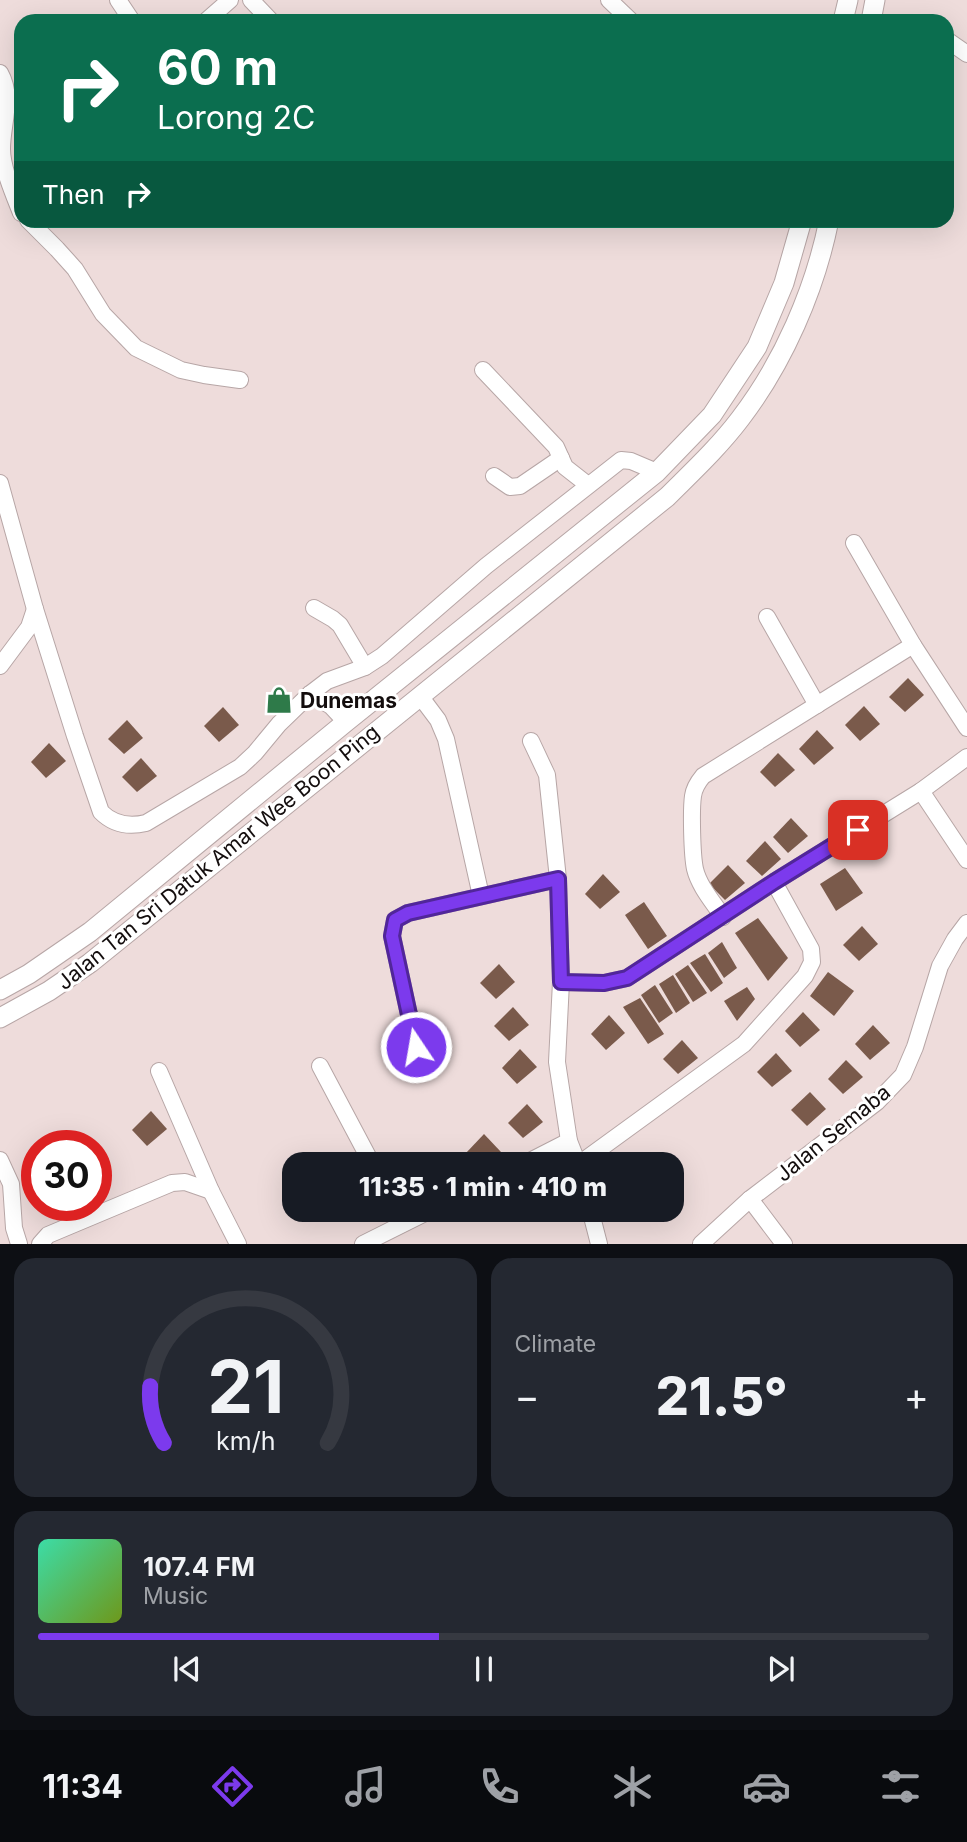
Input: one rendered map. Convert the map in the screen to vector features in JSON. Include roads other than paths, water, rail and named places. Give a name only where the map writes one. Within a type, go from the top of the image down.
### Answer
[{"type":"main road","name":"Jalan Tan Sri Datuk Amar Wee Boon Ping","points":[[0,990],[29,974],[90,932],[657,472],[712,415],[757,348],[784,283],[800,228]]},
{"type":"main road","name":"Jalan Tan Sri Datuk Amar Wee Boon Ping","points":[[0,1018],[49,991],[90,963],[667,497],[711,454],[764,385],[783,352],[800,312],[827,228]]},
{"type":"street","points":[[215,14],[230,0]]},
{"type":"street","points":[[251,0],[264,14]]},
{"type":"street","points":[[609,0],[624,14]]},
{"type":"street","points":[[0,73],[6,84],[7,101],[2,152],[10,176]]},
{"type":"street","points":[[35,228],[75,269],[103,314],[136,348],[181,370],[240,380]]},
{"type":"street","points":[[483,370],[556,447],[565,467],[589,485]]},
{"type":"street","points":[[494,476],[510,488],[520,486],[561,458]]},
{"type":"street","points":[[0,482],[35,609],[101,812],[118,823],[134,826],[146,823],[240,767],[310,694],[327,681],[365,667],[382,656],[486,566],[621,460],[631,461],[657,472]]},
{"type":"street","points":[[854,543],[913,645],[967,728]]},
{"type":"street","points":[[314,608],[340,625],[365,667]]},
{"type":"street","points":[[0,666],[29,627],[35,609]]},
{"type":"street","points":[[767,617],[817,705]]},
{"type":"street","points":[[723,917],[695,869],[693,794],[697,784],[703,776],[913,645]]},
{"type":"street","points":[[310,694],[331,706],[346,722]]},
{"type":"street","points":[[420,696],[438,720],[446,739],[481,896]]},
{"type":"street","points":[[531,741],[547,775],[558,879],[561,982],[557,1062],[569,1141],[573,1152]]},
{"type":"street","points":[[561,982],[604,983],[627,978],[774,882],[921,791],[967,757]]},
{"type":"street","points":[[921,791],[967,860]]},
{"type":"street","points":[[416,1047],[392,936],[395,920],[408,913],[558,879]]},
{"type":"street","points":[[595,1152],[744,1044],[805,976],[812,962],[811,949],[774,882]]},
{"type":"street","name":"Jalan Semaba","points":[[701,1244],[750,1199],[877,1102],[903,1075],[940,966],[967,924]]},
{"type":"street","points":[[320,1066],[366,1152]]},
{"type":"street","points":[[159,1071],[211,1191],[238,1244]]},
{"type":"street","points":[[547,1152],[569,1141]]},
{"type":"street","points":[[0,1160],[11,1184],[14,1228],[19,1244]]},
{"type":"street","points":[[40,1244],[48,1235],[172,1183],[185,1182],[211,1191]]},
{"type":"street","points":[[750,1199],[784,1244]]},
{"type":"street","points":[[363,1244],[393,1222]]},
{"type":"street","points":[[593,1222],[599,1244]]},
{"type":"place","name":"Dunemas","points":[[279,700]]}]
